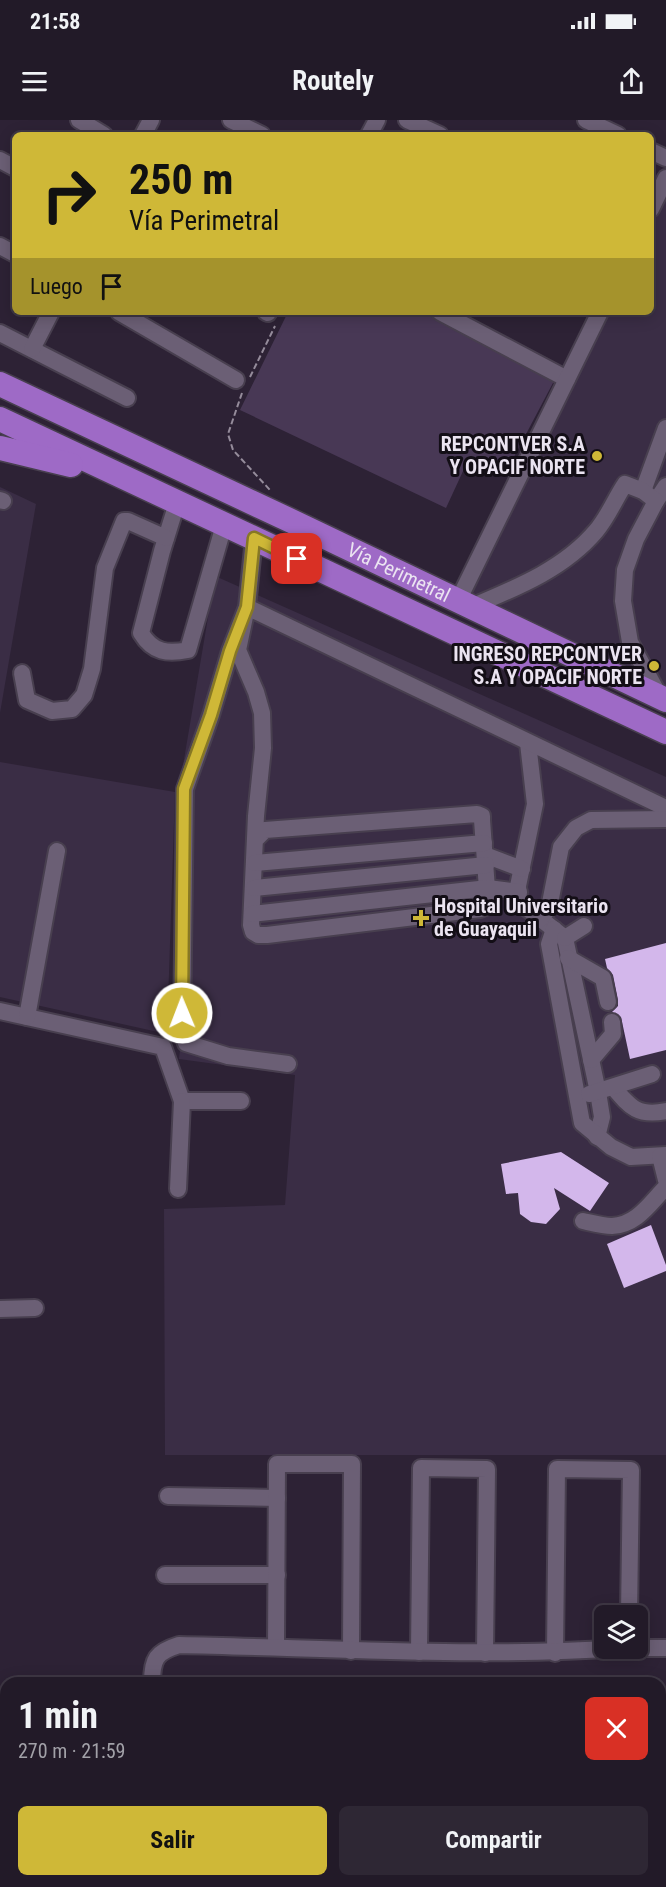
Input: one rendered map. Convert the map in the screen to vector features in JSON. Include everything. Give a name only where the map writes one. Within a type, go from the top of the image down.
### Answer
[{"type":"highway","name":"Vía Perimetral","points":[[0,384],[663,699]]},
{"type":"highway","name":"Vía Perimetral","points":[[0,419],[666,732]]},
{"type":"highway","points":[[0,448],[116,475]]},
{"type":"street","points":[[79,120],[99,132]]},
{"type":"street","points":[[231,120],[256,132]]},
{"type":"street","points":[[408,120],[434,132]]},
{"type":"street","points":[[586,120],[612,132]]},
{"type":"street","points":[[654,202],[666,178]]},
{"type":"street","points":[[32,349],[49,315]]},
{"type":"street","points":[[124,315],[242,385]]},
{"type":"street","points":[[446,315],[567,379]]},
{"type":"street","points":[[465,604],[599,315]]},
{"type":"street","points":[[0,333],[127,398]]},
{"type":"street","points":[[663,699],[630,642],[622,601],[625,570],[649,496],[666,428]]},
{"type":"street","points":[[465,604],[523,584],[580,549],[598,529],[625,484],[649,496]]},
{"type":"street","points":[[649,496],[666,486]]},
{"type":"street","points":[[177,503],[141,633],[147,643],[170,654],[188,650],[224,525]]},
{"type":"street","points":[[22,674],[27,700],[52,711],[72,709],[84,694],[92,669],[105,568],[124,522],[128,521],[166,538]]},
{"type":"street","points":[[254,538],[247,607],[238,650],[256,692],[261,713],[263,748],[255,840],[253,932],[258,935],[267,935],[480,909],[488,903],[482,816],[477,814],[265,830],[255,840]]},
{"type":"street","points":[[247,607],[666,808]]},
{"type":"street","points":[[247,607],[184,789],[182,1032],[186,1043],[217,1053],[288,1064]]},
{"type":"street","points":[[528,743],[535,804],[522,869],[519,902],[553,929],[584,926]]},
{"type":"street","points":[[666,819],[591,820],[576,828],[561,847],[549,908],[553,929],[568,958],[591,1060],[605,1089],[639,1111],[650,1114],[666,1111]]},
{"type":"street","points":[[27,1017],[57,851]]},
{"type":"street","points":[[255,863],[485,854],[522,869]]},
{"type":"street","points":[[254,888],[485,854]]},
{"type":"street","points":[[488,888],[519,892]]},
{"type":"street","points":[[553,929],[549,944],[582,1123],[611,1147],[632,1157],[663,1155],[666,1180]]},
{"type":"street","points":[[568,958],[603,978],[608,1002]]},
{"type":"street","points":[[0,1011],[163,1047],[182,1101],[178,1189]]},
{"type":"street","points":[[591,1060],[613,1034],[612,1022]]},
{"type":"street","points":[[577,1098],[652,1074]]},
{"type":"street","points":[[597,1137],[605,1089]]},
{"type":"street","points":[[182,1101],[241,1101]]},
{"type":"street","points":[[583,1221],[612,1226],[631,1221],[644,1212],[666,1187]]},
{"type":"street","points":[[0,1309],[35,1308]]},
{"type":"street","points":[[276,1647],[277,1464],[352,1464],[351,1651]]},
{"type":"street","points":[[419,1652],[421,1468],[432,1468],[487,1469],[485,1653]]},
{"type":"street","points":[[555,1653],[557,1469],[631,1470],[629,1605]]},
{"type":"street","points":[[168,1496],[277,1498]]},
{"type":"street","points":[[165,1575],[277,1575]]},
{"type":"street","points":[[152,1677],[152,1665],[162,1650],[179,1645],[485,1653],[555,1653],[594,1650]]},
{"type":"street","points":[[648,1648],[666,1648]]},
{"type":"path","points":[[270,316],[242,385],[228,434],[233,450],[272,493]]},
{"type":"shaded area","name":"REPCONTVER S.A Y OPACIF NORTE","points":[[666,177],[666,699],[458,600],[599,315],[654,315],[654,201]]},
{"type":"shaded area","points":[[287,315],[428,315],[554,381],[505,474],[470,456],[446,508],[240,410]]},
{"type":"shaded area","points":[[0,487],[36,504],[0,713]]},
{"type":"shaded area","name":"Hospital Universitario de Guayaquil","points":[[215,576],[666,777],[666,1455],[165,1455],[164,1209],[285,1205],[295,1075],[179,1059],[181,1042],[174,1041],[178,795]]},
{"type":"shaded area","points":[[0,762],[175,792],[167,1034],[0,997]]},
{"type":"building","points":[[666,943],[666,1050],[630,1059],[621,1017],[612,1012],[618,1006],[618,1000],[613,975],[607,968],[605,959]]},
{"type":"building","points":[[561,1152],[609,1183],[590,1211],[554,1188],[560,1209],[546,1224],[531,1222],[520,1214],[518,1193],[506,1194],[501,1164]]},
{"type":"building","points":[[651,1225],[666,1265],[666,1271],[624,1288],[607,1244]]},
{"type":"place","name":"REPCONTVER S.A Y OPACIF NORTE","points":[[597,456]]},
{"type":"place","name":"INGRESO REPCONTVER S.A Y OPACIF NORTE","points":[[654,666]]},
{"type":"place","name":"Hospital Universitario de Guayaquil","points":[[421,918]]},
{"type":"route","points":[[182,1013],[184,789],[247,607],[254,538],[297,559]]}]
